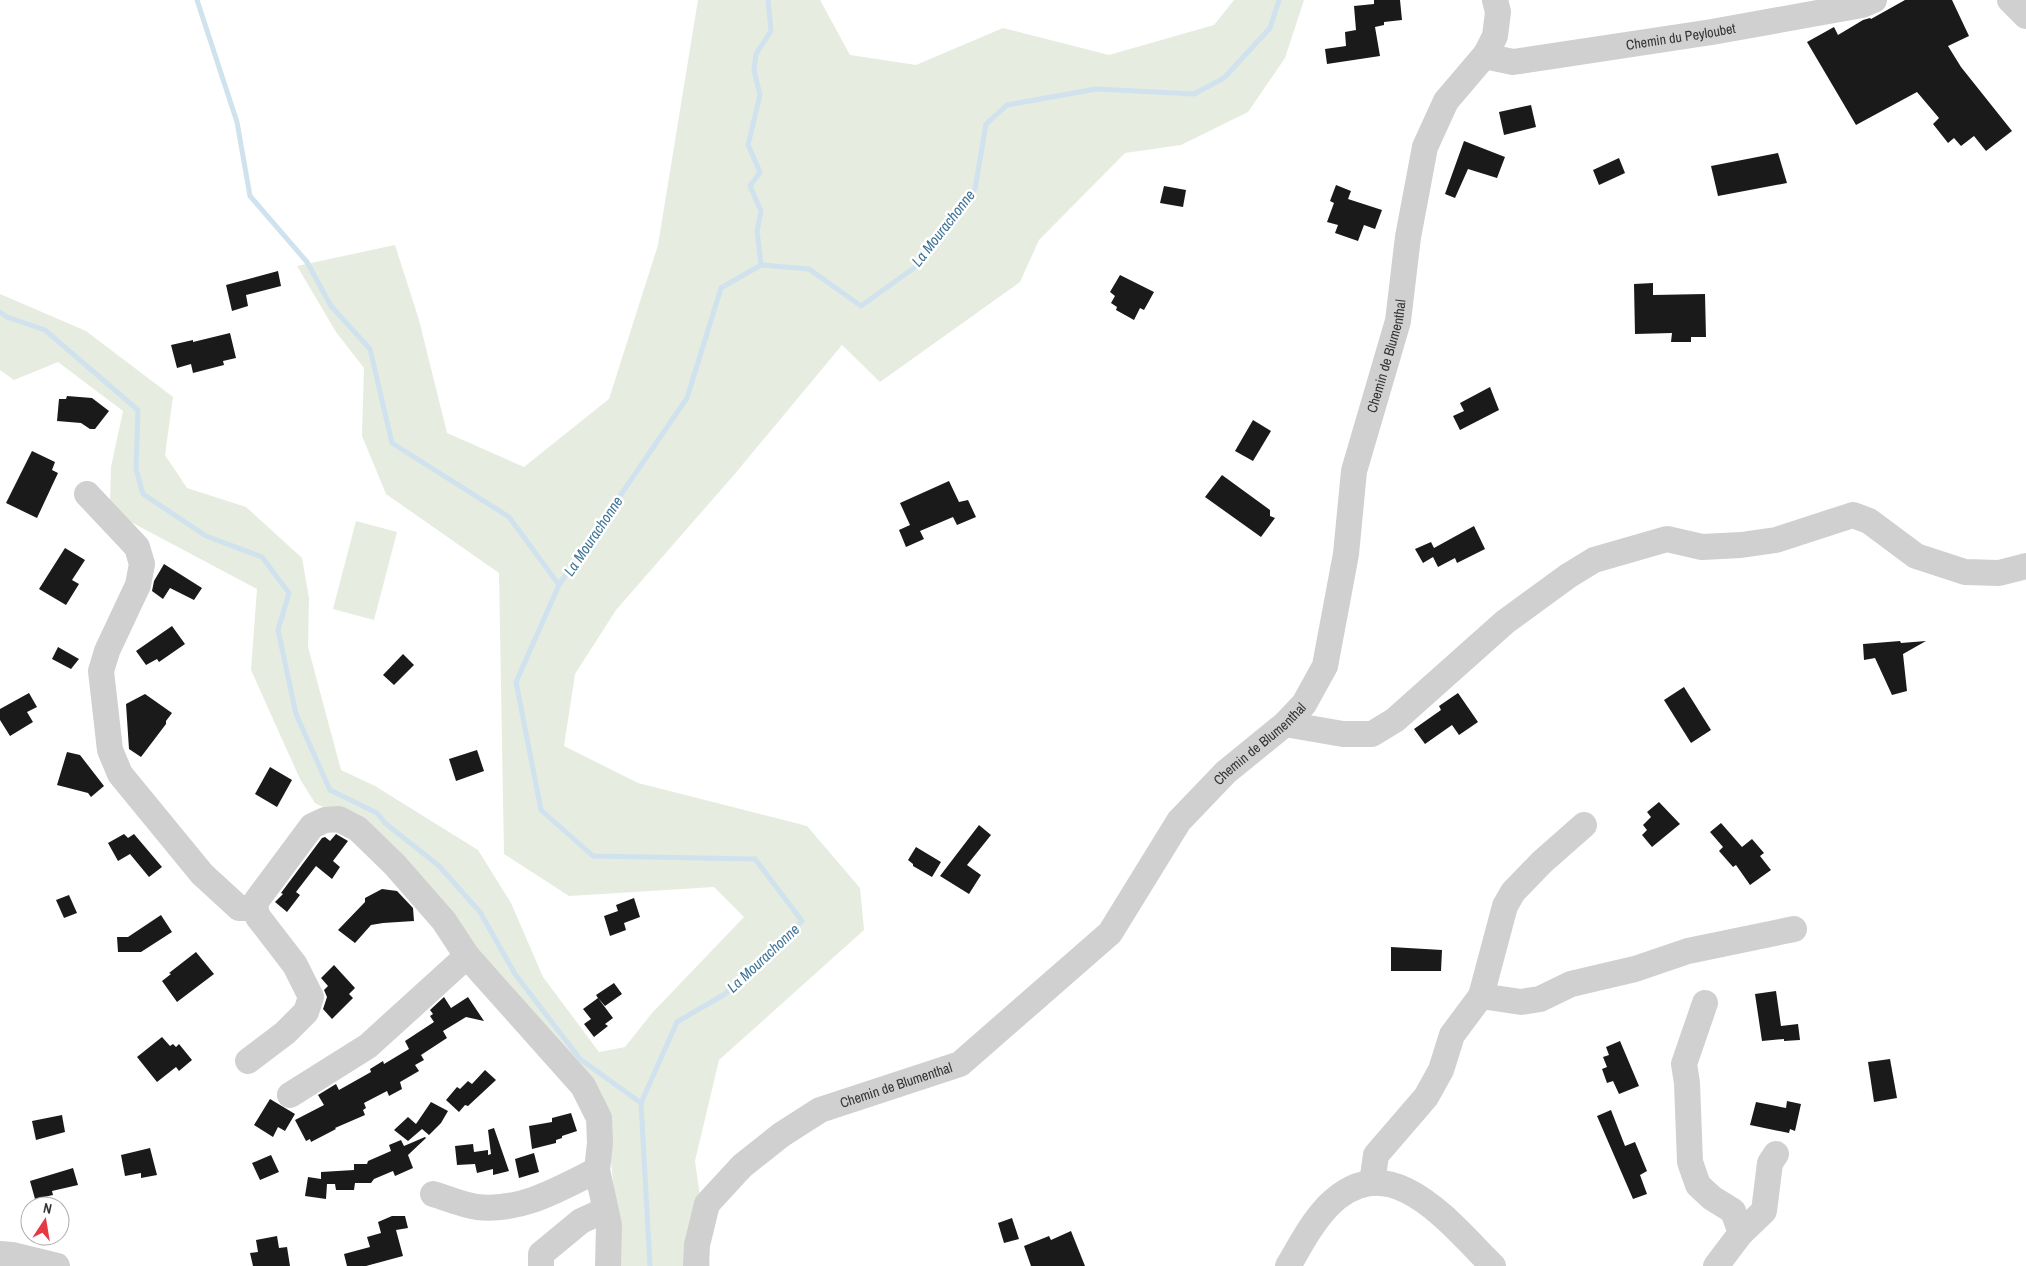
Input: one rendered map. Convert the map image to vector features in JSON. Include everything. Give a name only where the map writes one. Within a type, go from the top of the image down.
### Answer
[{"type":"street","name":"Chemin de Blumenthal","points":[[696,1266],[696,1245],[706,1204],[742,1166],[781,1135],[820,1110],[960,1064],[1110,933],[1179,821],[1226,772],[1285,724],[1304,704],[1325,666],[1346,554],[1354,471],[1398,321],[1408,237],[1425,147],[1446,101],[1486,54],[1495,36],[1498,12],[1495,0]]},
{"type":"street","name":"Chemin du Peyloubet","points":[[1486,54],[1494,58],[1513,62],[1712,32],[1862,5],[1874,0]]},
{"type":"street","points":[[2010,0],[2026,16]]},
{"type":"street","points":[[87,494],[137,548],[142,564],[138,585],[107,651],[102,671],[110,750],[120,774],[202,874],[239,908],[255,908]]},
{"type":"street","points":[[1285,724],[1343,734],[1372,734],[1395,720],[1505,622],[1568,576],[1594,560],[1667,539],[1702,547],[1741,545],[1776,540],[1853,515],[1869,521],[1916,556],[1965,572],[1999,573],[2026,566]]},
{"type":"street","points":[[248,1061],[285,1033],[306,1012],[311,997],[295,964],[258,917],[255,908],[257,900],[312,826],[325,820],[339,819],[358,829],[395,865],[444,921],[467,956],[583,1086],[599,1118],[600,1143],[597,1170],[609,1225],[608,1266]]},
{"type":"street","points":[[1372,1183],[1376,1156],[1426,1096],[1441,1070],[1452,1036],[1481,996],[1505,906],[1513,892],[1542,862],[1584,825]]},
{"type":"street","points":[[1481,996],[1522,1002],[1540,999],[1571,984],[1636,968],[1688,951],[1794,929]]},
{"type":"street","points":[[290,1095],[368,1046],[467,956]]},
{"type":"street","points":[[1704,1003],[1684,1064],[1687,1083],[1690,1162],[1698,1185],[1712,1198],[1733,1211],[1741,1233]]},
{"type":"street","points":[[1716,1266],[1741,1233],[1764,1211],[1770,1163],[1776,1154]]},
{"type":"street","points":[[433,1194],[476,1207],[502,1207],[537,1200],[597,1170]]},
{"type":"street","points":[[1288,1266],[1311,1228],[1328,1206],[1348,1191],[1372,1183],[1399,1186],[1416,1194],[1435,1209],[1493,1266]]},
{"type":"street","points":[[540,1266],[541,1254],[581,1221],[605,1210]]},
{"type":"street","points":[[0,1254],[57,1266]]},
{"type":"shaded area","points":[[698,0],[820,0],[850,55],[916,65],[1003,28],[1109,55],[1214,25],[1234,0],[1304,0],[1285,58],[1248,112],[1181,145],[1125,153],[1039,240],[1020,282],[880,382],[842,345],[733,476],[616,610],[575,674],[564,746],[638,783],[807,826],[860,888],[864,930],[719,1060],[695,1161],[710,1266],[619,1266],[621,1259],[607,1124],[599,1091],[325,808],[315,803],[300,779],[251,670],[257,589],[129,521],[110,506],[111,467],[123,411],[58,362],[14,380],[0,370],[0,294],[86,331],[173,397],[165,455],[187,488],[246,507],[302,558],[309,598],[308,647],[341,770],[375,786],[478,850],[511,903],[543,977],[599,1052],[625,1047],[652,1013],[744,917],[714,887],[569,896],[504,854],[499,573],[386,494],[362,436],[364,368],[336,332],[297,266],[395,245],[419,320],[447,433],[524,467],[609,399],[658,245]]},
{"type":"shaded area","points":[[356,521],[397,532],[374,620],[333,609]]},
{"type":"building","points":[[1374,0],[1400,0],[1402,20],[1384,22],[1384,25],[1375,27],[1380,56],[1327,64],[1325,49],[1346,46],[1345,32],[1356,30],[1354,6],[1374,4]]},
{"type":"building","points":[[1905,0],[1952,0],[1969,36],[1948,46],[1961,67],[2012,131],[1986,151],[1974,136],[1961,146],[1954,138],[1948,143],[1933,124],[1939,118],[1917,92],[1856,125],[1807,42],[1834,27],[1838,35],[1863,20],[1871,19]]},
{"type":"building","points":[[1531,105],[1536,127],[1504,135],[1499,112]]},
{"type":"building","points":[[1464,141],[1505,157],[1497,178],[1468,169],[1455,198],[1445,194]]},
{"type":"building","points":[[1778,153],[1787,183],[1718,196],[1711,166]]},
{"type":"building","points":[[1619,158],[1625,173],[1599,185],[1593,170]]},
{"type":"building","points":[[1336,185],[1351,191],[1348,199],[1382,210],[1375,229],[1364,225],[1358,241],[1335,233],[1338,225],[1327,222],[1334,203],[1330,201]]},
{"type":"building","points":[[1164,186],[1186,190],[1183,207],[1160,203]]},
{"type":"building","points":[[278,271],[281,286],[246,295],[248,306],[232,311],[226,285]]},
{"type":"building","points":[[1120,275],[1154,292],[1144,310],[1140,308],[1134,320],[1116,310],[1117,307],[1111,303],[1115,296],[1110,292]]},
{"type":"building","points":[[1653,283],[1653,295],[1705,294],[1706,337],[1691,337],[1691,342],[1671,342],[1672,333],[1635,334],[1634,284]]},
{"type":"building","points":[[230,333],[236,358],[223,361],[224,365],[193,373],[191,364],[177,368],[171,345]]},
{"type":"building","points":[[1490,387],[1499,410],[1460,430],[1453,416],[1464,411],[1460,403]]},
{"type":"building","points":[[67,396],[92,398],[109,411],[95,429],[90,429],[81,423],[57,421],[59,399],[66,399]]},
{"type":"building","points":[[1253,420],[1271,431],[1253,461],[1235,451]]},
{"type":"building","points":[[32,451],[55,462],[52,470],[58,473],[37,518],[6,503]]},
{"type":"building","points":[[1222,475],[1270,510],[1270,516],[1275,518],[1261,537],[1205,497]]},
{"type":"building","points":[[949,481],[959,502],[968,500],[976,517],[957,525],[953,517],[920,531],[924,539],[906,547],[899,530],[910,525],[900,503]]},
{"type":"building","points":[[1474,526],[1485,549],[1457,563],[1455,558],[1438,567],[1433,557],[1423,563],[1415,549],[1431,542],[1434,548]]},
{"type":"building","points":[[65,548],[85,560],[72,580],[79,584],[66,605],[39,589]]},
{"type":"building","points":[[164,564],[202,588],[194,600],[170,588],[163,599],[152,591],[154,581]]},
{"type":"building","points":[[172,626],[185,644],[159,662],[157,659],[146,665],[136,651]]},
{"type":"building","points":[[1900,641],[1901,643],[1926,641],[1903,654],[1907,691],[1892,695],[1875,658],[1864,660],[1863,644]]},
{"type":"building","points":[[58,647],[79,659],[71,669],[52,659]]},
{"type":"building","points":[[403,654],[414,665],[394,685],[383,675]]},
{"type":"building","points":[[1684,687],[1711,730],[1691,743],[1664,700]]},
{"type":"building","points":[[29,693],[37,707],[27,712],[33,722],[10,736],[0,720],[0,709]]},
{"type":"building","points":[[1458,693],[1478,722],[1459,735],[1452,725],[1425,744],[1414,729],[1441,710],[1439,706]]},
{"type":"building","points":[[145,694],[172,713],[141,757],[129,749],[126,704]]},
{"type":"building","points":[[477,750],[484,771],[456,781],[449,759]]},
{"type":"building","points":[[67,752],[80,755],[104,786],[91,797],[88,793],[57,785]]},
{"type":"building","points":[[270,767],[292,780],[277,807],[255,794]]},
{"type":"building","points":[[1659,802],[1680,824],[1652,847],[1642,835],[1647,830],[1643,825],[1651,817],[1647,812]]},
{"type":"building","points":[[1721,823],[1742,847],[1752,839],[1764,853],[1760,856],[1771,870],[1750,885],[1736,865],[1733,867],[1719,851],[1723,847],[1710,832]]},
{"type":"building","points":[[979,825],[991,835],[967,865],[981,875],[969,894],[940,876]]},
{"type":"building","points":[[124,834],[128,838],[134,834],[162,867],[149,877],[130,854],[118,861],[108,843]]},
{"type":"building","points":[[336,834],[348,841],[333,861],[340,867],[332,879],[316,866],[296,892],[300,895],[287,912],[275,902],[283,894],[281,893],[322,838],[325,837],[330,841]]},
{"type":"building","points":[[916,847],[941,862],[932,877],[913,866],[908,860]]},
{"type":"building","points":[[382,889],[397,891],[413,908],[414,921],[371,925],[355,943],[338,930],[365,902],[365,898]]},
{"type":"building","points":[[69,895],[77,913],[64,918],[56,900]]},
{"type":"building","points":[[634,898],[640,917],[624,923],[626,930],[610,936],[604,916],[618,911],[616,905]]},
{"type":"building","points":[[161,915],[172,932],[141,952],[118,952],[117,937],[128,937]]},
{"type":"building","points":[[1391,947],[1442,950],[1441,971],[1391,971]]},
{"type":"building","points":[[196,952],[214,974],[177,1002],[162,981],[171,974],[169,973]]},
{"type":"building","points":[[334,965],[355,988],[349,994],[353,998],[332,1019],[323,1009],[327,997],[324,990],[328,986],[321,978]]},
{"type":"building","points":[[614,983],[622,994],[605,1006],[596,995]]},
{"type":"building","points":[[1776,991],[1781,1026],[1798,1024],[1800,1040],[1762,1041],[1755,994]]},
{"type":"building","points":[[444,997],[451,1008],[468,997],[484,1021],[466,1017],[443,1031],[447,1038],[421,1055],[424,1060],[415,1065],[419,1071],[400,1082],[402,1089],[389,1096],[387,1091],[364,1103],[366,1108],[363,1110],[365,1115],[335,1128],[311,1142],[310,1139],[306,1141],[295,1120],[324,1105],[318,1095],[336,1084],[339,1090],[371,1072],[370,1069],[383,1061],[384,1064],[409,1049],[405,1041],[434,1022],[430,1016],[433,1014],[430,1010]]},
{"type":"building","points":[[598,998],[613,1018],[605,1024],[608,1026],[594,1037],[584,1024],[591,1019],[583,1009]]},
{"type":"building","points":[[162,1037],[170,1046],[173,1044],[176,1047],[179,1044],[192,1060],[179,1071],[176,1067],[157,1082],[137,1057]]},
{"type":"building","points":[[1620,1041],[1639,1086],[1619,1094],[1613,1081],[1607,1083],[1602,1069],[1607,1067],[1603,1057],[1609,1055],[1606,1047]]},
{"type":"building","points":[[1890,1059],[1897,1098],[1874,1102],[1868,1062]]},
{"type":"building","points":[[485,1070],[496,1080],[459,1112],[446,1100],[457,1087],[460,1089],[468,1081],[472,1084]]},
{"type":"building","points":[[270,1099],[295,1114],[285,1131],[278,1127],[273,1137],[254,1125]]},
{"type":"building","points":[[1787,1101],[1801,1104],[1795,1131],[1790,1129],[1789,1133],[1750,1125],[1756,1102],[1786,1108]]},
{"type":"building","points":[[431,1102],[448,1111],[441,1123],[429,1135],[422,1129],[408,1141],[394,1130],[408,1117],[416,1124]]},
{"type":"building","points":[[1611,1110],[1625,1146],[1635,1142],[1647,1171],[1640,1175],[1647,1194],[1633,1199],[1597,1116]]},
{"type":"building","points":[[571,1113],[577,1131],[562,1136],[562,1138],[556,1140],[556,1143],[532,1149],[529,1126],[552,1122],[552,1118]]},
{"type":"building","points":[[62,1115],[65,1132],[36,1140],[32,1121]]},
{"type":"building","points":[[494,1128],[509,1171],[493,1175],[493,1169],[477,1173],[475,1164],[457,1165],[455,1146],[473,1144],[474,1152],[488,1150],[488,1155],[491,1154],[488,1130]]},
{"type":"building","points":[[425,1137],[408,1155],[413,1168],[395,1176],[393,1171],[374,1179],[371,1183],[355,1183],[354,1190],[336,1190],[335,1184],[327,1184],[326,1199],[305,1196],[308,1177],[321,1179],[321,1172],[354,1170],[354,1164],[367,1164],[368,1161],[391,1151],[389,1145],[401,1140],[404,1146]]},
{"type":"building","points":[[150,1148],[157,1175],[141,1178],[141,1173],[125,1176],[121,1155]]},
{"type":"building","points":[[534,1153],[539,1172],[519,1178],[515,1159]]},
{"type":"building","points":[[271,1155],[279,1172],[260,1180],[252,1163]]},
{"type":"building","points":[[73,1168],[78,1185],[52,1191],[53,1195],[34,1196],[30,1181]]},
{"type":"building","points":[[392,1216],[405,1216],[408,1228],[396,1230],[403,1256],[366,1266],[347,1266],[344,1254],[370,1247],[367,1237],[381,1233],[378,1222]]},
{"type":"building","points":[[1012,1218],[1019,1239],[1004,1243],[998,1223]]},
{"type":"building","points":[[1071,1231],[1085,1266],[1031,1266],[1024,1246],[1049,1236],[1051,1240]]},
{"type":"building","points":[[277,1236],[279,1248],[287,1247],[290,1266],[253,1266],[250,1253],[258,1252],[256,1240]]},
{"type":"waterway","points":[[197,0],[237,122],[250,196],[307,262],[331,306],[370,349],[392,443],[509,517],[559,585]]},
{"type":"waterway","points":[[761,265],[757,231],[761,211],[750,186],[760,172],[748,145],[760,95],[754,70],[756,54],[771,31],[768,0]]},
{"type":"waterway","name":"La Mourachonne","points":[[650,1266],[641,1103],[677,1022],[725,994],[802,921],[755,859],[593,856],[541,810],[516,682],[559,585],[687,398],[721,288],[761,265],[809,269],[861,306],[918,265],[975,189],[986,124],[1007,105],[1096,89],[1194,94],[1224,78],[1270,28],[1279,0]]},
{"type":"waterway","points":[[0,312],[7,317],[45,330],[138,410],[136,469],[143,494],[206,536],[262,557],[289,593],[278,630],[296,714],[330,790],[377,813],[385,823],[439,866],[480,912],[515,974],[580,1059],[641,1103]]}]
